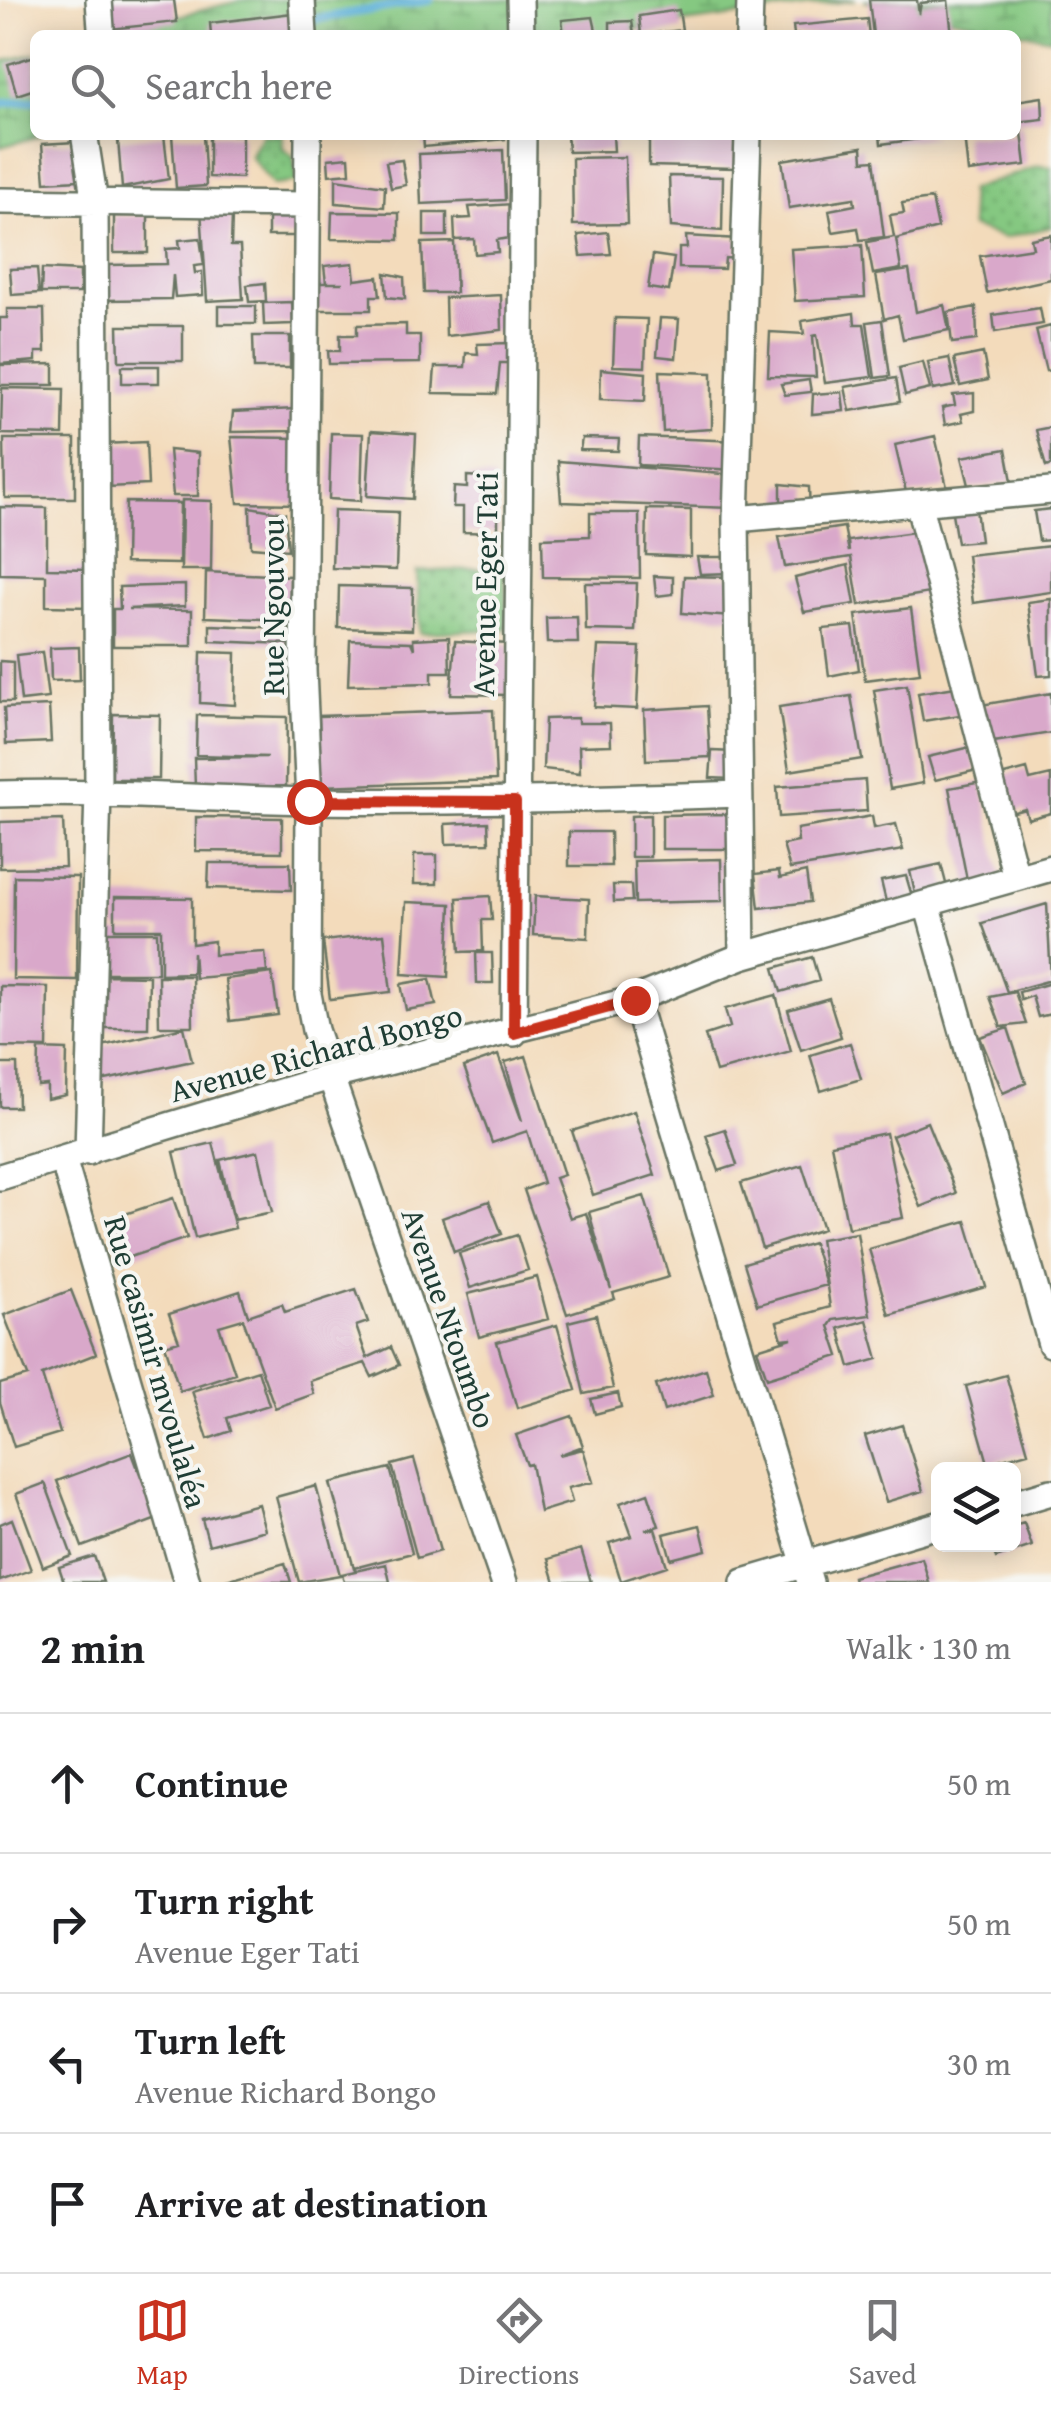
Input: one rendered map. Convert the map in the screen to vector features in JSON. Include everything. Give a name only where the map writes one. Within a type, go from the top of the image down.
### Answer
[{"type":"street","points":[[100,0],[101,28]]},
{"type":"street","points":[[302,0],[304,30]]},
{"type":"street","points":[[520,0],[522,30]]},
{"type":"street","points":[[750,0],[750,30]]},
{"type":"street","name":"Rue casimir mvoulaléa","points":[[86,140],[95,202],[98,792],[76,1156],[187,1582]]},
{"type":"street","name":"Rue Ngouvou","points":[[308,140],[304,670],[309,801],[308,994],[315,1030],[333,1076]]},
{"type":"street","name":"Avenue Eger Tati","points":[[514,1033],[523,140]]},
{"type":"street","points":[[742,956],[736,519],[748,140]]},
{"type":"street","points":[[0,200],[305,205]]},
{"type":"street","points":[[736,519],[919,506],[1051,491]]},
{"type":"street","points":[[919,506],[1016,877]]},
{"type":"street","points":[[0,794],[98,792],[309,801],[515,802],[740,794]]},
{"type":"street","name":"Avenue Richard Bongo","points":[[0,1177],[333,1076],[635,1000],[742,956],[1051,868]]},
{"type":"street","points":[[926,904],[1051,1344]]},
{"type":"street","points":[[635,1000],[808,1573]]},
{"type":"street","name":"Avenue Ntoumbo","points":[[333,1076],[504,1582]]},
{"type":"street","points":[[1021,1501],[1051,1492]]},
{"type":"street","points":[[744,1582],[808,1573],[931,1528]]},
{"type":"green space","points":[[243,0],[856,0],[630,30],[124,30]]},
{"type":"green space","points":[[864,0],[1051,0],[1051,38]]},
{"type":"green space","points":[[30,55],[30,139],[0,147],[0,62]]},
{"type":"green space","points":[[259,140],[282,140],[283,149],[293,156],[298,182],[273,185],[250,156]]},
{"type":"green space","points":[[1039,166],[1051,167],[1051,227],[1004,238],[971,227],[969,190]]},
{"type":"green space","points":[[504,568],[507,629],[420,633],[417,572]]},
{"type":"building","points":[[107,0],[174,0],[177,22],[110,29]]},
{"type":"building","points":[[869,0],[917,0],[919,14],[921,3],[948,0],[951,30],[872,30]]},
{"type":"building","points":[[679,10],[682,30],[640,30],[639,16]]},
{"type":"building","points":[[293,13],[296,30],[211,30],[210,23]]},
{"type":"building","points":[[593,17],[596,30],[563,30],[562,20]]},
{"type":"building","points":[[867,19],[868,30],[793,30],[793,26]]},
{"type":"building","points":[[632,21],[633,30],[610,30],[610,22]]},
{"type":"building","points":[[30,57],[30,91],[17,95],[8,64]]},
{"type":"building","points":[[1042,97],[1043,119],[1021,121],[1021,100]]},
{"type":"building","points":[[1021,125],[1026,165],[968,172],[965,140],[1021,140]]},
{"type":"building","points":[[118,140],[165,140],[169,179],[122,188]]},
{"type":"building","points":[[172,140],[203,140],[206,186],[176,188]]},
{"type":"building","points":[[209,140],[242,140],[242,178],[209,177]]},
{"type":"building","points":[[423,140],[495,140],[424,147]]},
{"type":"building","points":[[567,140],[613,140],[614,151],[568,152]]},
{"type":"building","points":[[649,140],[735,140],[735,168],[649,166]]},
{"type":"building","points":[[75,142],[78,180],[45,182],[42,144]]},
{"type":"building","points":[[862,147],[863,161],[874,160],[884,237],[860,240],[858,228],[833,232],[829,210],[855,205],[854,198],[789,208],[782,160]]},
{"type":"building","points":[[503,150],[505,200],[421,204],[419,154]]},
{"type":"building","points":[[349,157],[350,173],[329,175],[328,159]]},
{"type":"building","points":[[625,157],[627,224],[573,225],[572,158]]},
{"type":"building","points":[[402,160],[406,185],[391,188],[386,162]]},
{"type":"building","points":[[669,176],[723,177],[722,231],[671,227]]},
{"type":"building","points":[[336,179],[385,186],[384,207],[336,203]]},
{"type":"building","points":[[932,199],[938,228],[896,239],[901,269],[873,274],[867,242],[894,237],[890,215],[904,213],[902,203]]},
{"type":"building","points":[[512,204],[515,237],[497,240],[498,252],[475,254],[474,239],[455,240],[454,219],[471,218],[469,207]]},
{"type":"building","points":[[201,209],[232,215],[231,246],[240,246],[243,299],[207,301]]},
{"type":"building","points":[[268,209],[303,209],[303,236],[268,236]]},
{"type":"building","points":[[332,212],[399,213],[399,240],[331,239]]},
{"type":"building","points":[[424,213],[447,213],[447,236],[424,236]]},
{"type":"building","points":[[114,216],[148,216],[148,253],[114,253]]},
{"type":"building","points":[[608,232],[611,254],[581,256],[578,235]]},
{"type":"building","points":[[1051,235],[1051,279],[987,293],[980,256],[1033,248],[1031,239]]},
{"type":"building","points":[[686,236],[738,239],[738,259],[725,258],[724,269],[679,268],[679,248],[687,248]]},
{"type":"building","points":[[200,238],[204,265],[194,266],[195,273],[202,272],[203,295],[175,297],[173,275],[171,299],[108,300],[108,265],[167,264],[166,249],[180,248],[179,240]]},
{"type":"building","points":[[454,242],[456,293],[424,293],[422,243]]},
{"type":"building","points":[[862,245],[865,297],[795,301],[791,249]]},
{"type":"building","points":[[653,255],[674,258],[669,291],[648,288]]},
{"type":"building","points":[[353,263],[355,280],[378,277],[380,296],[371,296],[371,310],[316,310],[316,283],[326,283],[324,266]]},
{"type":"building","points":[[37,268],[39,293],[12,295],[10,269]]},
{"type":"building","points":[[42,269],[80,271],[80,293],[41,293]]},
{"type":"building","points":[[909,270],[916,312],[944,305],[949,330],[903,339],[898,315],[884,319],[876,275]]},
{"type":"building","points":[[385,273],[404,277],[405,299],[387,297]]},
{"type":"building","points":[[265,283],[266,301],[249,302],[247,285]]},
{"type":"building","points":[[501,295],[502,330],[446,336],[445,298]]},
{"type":"building","points":[[292,302],[293,324],[264,325],[263,303]]},
{"type":"building","points":[[219,306],[256,306],[256,324],[219,324]]},
{"type":"building","points":[[976,307],[977,340],[952,343],[948,312]]},
{"type":"building","points":[[1040,308],[1043,324],[995,332],[993,315]]},
{"type":"building","points":[[7,309],[44,309],[45,352],[36,352],[36,361],[0,364],[0,318],[7,318]]},
{"type":"building","points":[[854,313],[855,324],[864,324],[872,377],[825,383],[817,335],[813,336],[816,377],[768,376],[770,332],[804,334],[802,321]]},
{"type":"building","points":[[615,318],[647,319],[645,367],[613,366]]},
{"type":"building","points":[[660,318],[679,319],[676,358],[657,356]]},
{"type":"building","points":[[882,320],[890,376],[875,378],[867,322]]},
{"type":"building","points":[[406,324],[406,335],[420,335],[420,363],[329,364],[328,351],[340,351],[340,335],[357,335],[357,325]]},
{"type":"building","points":[[118,326],[183,326],[183,361],[119,361]]},
{"type":"building","points":[[1051,326],[1051,370],[1046,371],[1036,330]]},
{"type":"building","points":[[253,336],[290,336],[290,368],[254,368]]},
{"type":"building","points":[[511,343],[514,363],[500,363],[497,394],[433,393],[435,367],[465,367],[466,353],[478,354],[477,344]]},
{"type":"building","points":[[983,353],[988,380],[960,386],[954,359]]},
{"type":"building","points":[[949,358],[955,386],[933,390],[928,362]]},
{"type":"building","points":[[923,362],[930,389],[905,395],[899,368]]},
{"type":"building","points":[[54,364],[54,385],[0,385],[0,365]]},
{"type":"building","points":[[122,366],[159,366],[159,383],[122,383]]},
{"type":"building","points":[[601,369],[646,373],[645,401],[600,399]]},
{"type":"building","points":[[660,371],[712,373],[712,429],[663,432]]},
{"type":"building","points":[[896,378],[900,402],[850,411],[845,387]]},
{"type":"building","points":[[809,380],[811,392],[785,395],[781,384]]},
{"type":"building","points":[[2,388],[64,389],[63,435],[1,434]]},
{"type":"building","points":[[842,392],[844,411],[812,414],[813,394]]},
{"type":"building","points":[[974,393],[974,411],[961,414],[963,421],[945,425],[942,408],[955,405],[953,395]]},
{"type":"building","points":[[295,409],[296,431],[231,432],[233,412]]},
{"type":"building","points":[[1051,427],[1051,465],[1046,467],[1036,430]]},
{"type":"building","points":[[371,431],[416,434],[413,499],[367,496]]},
{"type":"building","points":[[331,433],[363,434],[361,501],[329,499]]},
{"type":"building","points":[[935,436],[947,487],[907,496],[895,445]]},
{"type":"building","points":[[231,437],[296,438],[299,504],[238,503]]},
{"type":"building","points":[[639,437],[739,441],[738,470],[638,465]]},
{"type":"building","points":[[582,438],[619,439],[618,451],[580,450]]},
{"type":"building","points":[[4,439],[75,439],[75,498],[5,498]]},
{"type":"building","points":[[146,442],[148,485],[107,487],[104,444]]},
{"type":"building","points":[[1006,449],[1012,481],[970,489],[962,457]]},
{"type":"building","points":[[169,450],[198,453],[198,496],[173,496]]},
{"type":"building","points":[[558,461],[735,475],[731,508],[561,502]]},
{"type":"building","points":[[467,476],[494,478],[496,498],[488,498],[488,506],[498,507],[498,533],[463,532],[463,507],[453,507],[454,487],[467,488]]},
{"type":"building","points":[[781,484],[809,487],[810,513],[781,514]]},
{"type":"building","points":[[182,500],[212,501],[211,570],[181,570]]},
{"type":"building","points":[[126,502],[180,503],[179,564],[125,563]]},
{"type":"building","points":[[0,507],[47,508],[47,568],[89,569],[89,607],[46,606],[46,575],[0,574]]},
{"type":"building","points":[[250,507],[285,513],[288,550],[251,547]]},
{"type":"building","points":[[647,509],[691,510],[691,557],[646,555]]},
{"type":"building","points":[[976,509],[980,541],[957,543],[952,513]]},
{"type":"building","points":[[1051,509],[1051,540],[1039,541],[1034,511]]},
{"type":"building","points":[[334,510],[398,512],[396,570],[332,568]]},
{"type":"building","points":[[590,513],[639,513],[640,578],[543,577],[542,538],[590,536]]},
{"type":"building","points":[[844,527],[849,552],[848,541],[929,530],[941,591],[859,605],[851,557],[785,567],[779,537]]},
{"type":"building","points":[[1051,546],[1051,592],[973,603],[967,555]]},
{"type":"building","points":[[697,557],[731,557],[732,573],[700,574]]},
{"type":"building","points":[[848,565],[855,604],[804,612],[795,578]]},
{"type":"building","points":[[206,572],[290,576],[289,620],[205,617]]},
{"type":"building","points":[[654,576],[673,577],[673,594],[656,596]]},
{"type":"building","points":[[684,576],[733,577],[731,617],[682,613]]},
{"type":"building","points":[[585,583],[637,583],[635,631],[586,630]]},
{"type":"building","points":[[185,585],[185,606],[128,609],[192,610],[192,646],[113,646],[113,609],[120,609],[119,587]]},
{"type":"building","points":[[339,586],[413,588],[412,630],[338,628]]},
{"type":"building","points":[[1051,599],[1051,675],[1038,676],[1028,602]]},
{"type":"building","points":[[911,608],[920,673],[865,680],[856,615]]},
{"type":"building","points":[[577,617],[578,643],[547,643],[546,618]]},
{"type":"building","points":[[210,625],[287,628],[287,644],[210,641]]},
{"type":"building","points":[[853,626],[859,670],[829,676],[823,629]]},
{"type":"building","points":[[449,637],[450,672],[432,672],[432,683],[348,685],[350,640],[411,642],[414,649],[413,639]]},
{"type":"building","points":[[455,641],[509,644],[510,695],[451,694]]},
{"type":"building","points":[[598,646],[640,647],[637,709],[594,707]]},
{"type":"building","points":[[79,647],[80,680],[51,681],[50,648]]},
{"type":"building","points":[[42,652],[48,698],[21,701],[16,655]]},
{"type":"building","points":[[201,652],[236,653],[235,705],[200,703]]},
{"type":"building","points":[[0,661],[13,662],[13,702],[0,702]]},
{"type":"building","points":[[907,685],[923,783],[890,789],[874,690]]},
{"type":"building","points":[[962,686],[966,714],[923,721],[918,693]]},
{"type":"building","points":[[1051,693],[1051,733],[987,743],[981,705]]},
{"type":"building","points":[[851,696],[862,759],[789,771],[779,707]]},
{"type":"building","points":[[49,706],[51,742],[6,744],[4,708]]},
{"type":"building","points":[[707,706],[710,757],[646,760],[644,710]]},
{"type":"building","points":[[493,710],[496,780],[321,786],[319,716]]},
{"type":"building","points":[[113,714],[160,715],[159,779],[112,779]]},
{"type":"building","points":[[197,715],[287,717],[286,786],[195,787],[194,758],[268,757],[196,755]]},
{"type":"building","points":[[578,718],[578,723],[610,723],[611,745],[579,746],[580,773],[543,769],[545,719]]},
{"type":"building","points":[[971,747],[977,770],[935,780],[928,757]]},
{"type":"building","points":[[712,751],[734,752],[732,779],[710,778]]},
{"type":"building","points":[[1027,769],[1030,780],[1051,775],[1051,813],[1028,819],[1025,809],[1007,814],[997,777]]},
{"type":"building","points":[[865,780],[867,811],[779,817],[777,787]]},
{"type":"building","points":[[982,782],[1001,878],[968,885],[949,788]]},
{"type":"building","points":[[730,814],[730,849],[662,849],[662,815]]},
{"type":"building","points":[[650,815],[650,857],[631,857],[631,816]]},
{"type":"building","points":[[872,816],[874,828],[896,824],[903,850],[790,869],[783,845],[798,842],[797,829]]},
{"type":"building","points":[[196,817],[282,818],[282,852],[196,851]]},
{"type":"building","points":[[63,820],[65,867],[0,868],[0,822]]},
{"type":"building","points":[[488,822],[489,843],[446,844],[445,824]]},
{"type":"building","points":[[569,832],[610,832],[611,866],[569,866]]},
{"type":"building","points":[[414,855],[437,855],[437,884],[414,884]]},
{"type":"building","points":[[721,859],[722,901],[635,903],[634,861]]},
{"type":"building","points":[[209,863],[290,863],[291,890],[208,888]]},
{"type":"building","points":[[941,864],[949,895],[917,903],[910,871]]},
{"type":"building","points":[[779,871],[780,878],[806,872],[810,902],[759,908],[755,874]]},
{"type":"building","points":[[14,876],[78,877],[77,980],[13,979]]},
{"type":"building","points":[[906,876],[914,903],[888,910],[881,881]]},
{"type":"building","points":[[613,885],[631,885],[632,901],[614,902]]},
{"type":"building","points":[[490,896],[492,920],[482,920],[483,951],[460,952],[457,898]]},
{"type":"building","points":[[535,896],[589,899],[588,938],[533,935]]},
{"type":"building","points":[[115,897],[192,898],[192,944],[214,941],[214,955],[265,952],[267,972],[195,978],[193,952],[192,973],[161,974],[161,929],[115,929]]},
{"type":"building","points":[[406,902],[451,904],[448,977],[402,974]]},
{"type":"building","points":[[1047,904],[1051,980],[1007,992],[982,923]]},
{"type":"building","points":[[105,932],[157,932],[158,973],[105,973]]},
{"type":"building","points":[[384,934],[391,992],[330,999],[323,941]]},
{"type":"building","points":[[476,953],[492,953],[493,983],[477,983]]},
{"type":"building","points":[[812,957],[819,981],[781,992],[774,968]]},
{"type":"building","points":[[272,973],[278,1015],[230,1021],[225,979]]},
{"type":"building","points":[[104,975],[149,976],[148,1028],[103,1028]]},
{"type":"building","points":[[158,976],[192,976],[193,1026],[159,1026]]},
{"type":"building","points":[[430,979],[436,1005],[406,1010],[401,984]]},
{"type":"building","points":[[1051,983],[1051,1014],[1038,1017],[1032,996],[1021,1000],[1019,992]]},
{"type":"building","points":[[0,986],[48,987],[47,1048],[0,1047]]},
{"type":"building","points":[[1015,992],[1026,1024],[1001,1027],[990,997]]},
{"type":"building","points":[[776,995],[791,1051],[716,1072],[705,1035],[730,1027],[725,1009]]},
{"type":"building","points":[[829,998],[841,1037],[801,1050],[788,1010]]},
{"type":"building","points":[[184,1027],[192,1061],[101,1081],[93,1048]]},
{"type":"building","points":[[1008,1028],[1026,1083],[1003,1093],[980,1037]]},
{"type":"building","points":[[850,1043],[861,1079],[821,1091],[810,1055]]},
{"type":"building","points":[[39,1049],[67,1050],[66,1095],[47,1099],[47,1085],[38,1086]]},
{"type":"building","points":[[498,1055],[522,1121],[505,1062],[526,1056],[564,1175],[555,1178],[570,1218],[586,1213],[611,1290],[589,1212],[644,1196],[669,1277],[613,1293],[615,1299],[567,1314],[524,1190],[543,1183],[527,1131],[492,1143],[464,1067]]},
{"type":"building","points":[[0,1064],[17,1064],[18,1107],[0,1107]]},
{"type":"building","points":[[634,1111],[655,1175],[593,1195],[572,1131]]},
{"type":"building","points":[[927,1122],[956,1193],[921,1207],[892,1136]]},
{"type":"building","points":[[725,1129],[737,1165],[719,1171],[706,1135]]},
{"type":"building","points":[[886,1133],[903,1218],[848,1228],[831,1144]]},
{"type":"building","points":[[213,1143],[235,1228],[195,1238],[174,1152]]},
{"type":"building","points":[[258,1151],[272,1212],[234,1220],[220,1160]]},
{"type":"building","points":[[802,1165],[823,1229],[762,1248],[741,1183]]},
{"type":"building","points":[[173,1198],[187,1238],[127,1258],[113,1218]]},
{"type":"building","points":[[489,1201],[502,1234],[454,1252],[442,1218]]},
{"type":"building","points":[[966,1221],[986,1287],[889,1315],[869,1249]]},
{"type":"building","points":[[857,1233],[870,1315],[833,1320],[829,1326],[839,1356],[767,1378],[757,1349],[792,1338],[782,1339],[777,1322],[830,1307],[820,1239]]},
{"type":"building","points":[[517,1235],[528,1270],[470,1288],[459,1253]]},
{"type":"building","points":[[813,1243],[826,1285],[757,1305],[744,1263]]},
{"type":"building","points":[[537,1277],[548,1319],[479,1337],[468,1294]]},
{"type":"building","points":[[356,1289],[368,1322],[356,1326],[367,1358],[391,1347],[399,1365],[372,1377],[365,1363],[310,1381],[314,1394],[275,1408],[243,1319],[219,1326],[235,1373],[180,1391],[165,1345],[179,1341],[169,1314],[240,1291],[248,1316],[282,1304],[285,1312]]},
{"type":"building","points":[[71,1290],[96,1354],[42,1375],[60,1433],[14,1447],[0,1402],[0,1384],[28,1376],[4,1315]]},
{"type":"building","points":[[596,1315],[613,1388],[584,1394],[568,1322]]},
{"type":"building","points":[[867,1320],[878,1359],[850,1367],[839,1328]]},
{"type":"building","points":[[557,1325],[576,1390],[517,1408],[497,1342]]},
{"type":"building","points":[[706,1369],[714,1395],[664,1411],[656,1385]]},
{"type":"building","points":[[258,1370],[269,1405],[227,1418],[231,1431],[208,1439],[192,1391]]},
{"type":"building","points":[[1006,1375],[1028,1452],[988,1462],[966,1386]]},
{"type":"building","points":[[618,1393],[621,1407],[595,1414],[591,1399]]},
{"type":"building","points":[[572,1416],[583,1446],[559,1455],[583,1449],[593,1482],[568,1488],[572,1502],[540,1512],[531,1464],[527,1465],[516,1435]]},
{"type":"building","points":[[902,1425],[923,1491],[886,1502],[865,1436]]},
{"type":"building","points":[[132,1453],[157,1519],[82,1547],[57,1481]]},
{"type":"building","points":[[414,1459],[440,1551],[417,1558],[392,1465]]},
{"type":"building","points":[[390,1468],[412,1553],[354,1568],[330,1483]]},
{"type":"building","points":[[45,1483],[72,1556],[43,1567],[16,1494]]},
{"type":"building","points":[[316,1486],[340,1575],[299,1582],[276,1497]]},
{"type":"building","points":[[648,1493],[659,1526],[645,1530],[655,1529],[667,1566],[621,1581],[609,1543],[632,1536],[620,1503]]},
{"type":"building","points":[[258,1504],[265,1530],[209,1545],[202,1519]]},
{"type":"building","points":[[12,1519],[31,1570],[0,1581],[0,1524]]},
{"type":"building","points":[[1024,1523],[1032,1546],[1021,1550]]},
{"type":"building","points":[[700,1525],[706,1550],[671,1559],[664,1534]]},
{"type":"building","points":[[581,1549],[591,1582],[555,1582],[548,1559]]},
{"type":"building","points":[[94,1556],[103,1582],[64,1582],[59,1567]]},
{"type":"building","points":[[922,1558],[929,1582],[854,1582],[853,1577]]},
{"type":"building","points":[[285,1563],[291,1582],[223,1582],[223,1581]]},
{"type":"building","points":[[386,1564],[390,1582],[344,1582],[342,1574]]},
{"type":"waterway","points":[[305,21],[430,0]]},
{"type":"waterway","points":[[0,103],[30,100]]},
{"type":"route","points":[[309,801],[515,802],[514,1033],[635,1000]]}]
